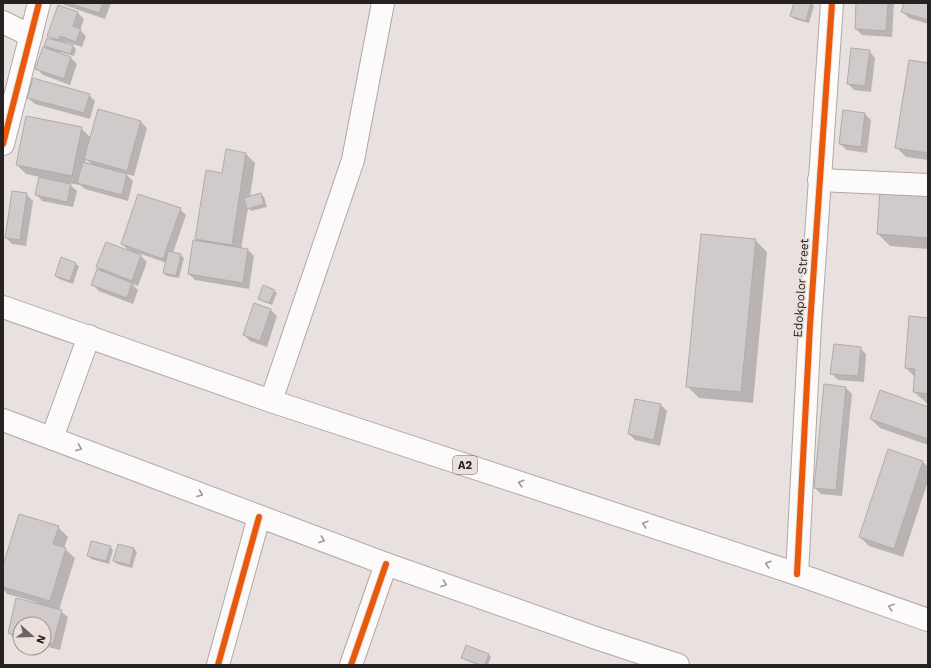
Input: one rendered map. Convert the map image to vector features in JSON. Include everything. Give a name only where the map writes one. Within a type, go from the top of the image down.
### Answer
[{"type":"main road","points":[[3,144],[39,3]]},
{"type":"main road","points":[[271,401],[353,160],[383,3]]},
{"type":"main road","name":"Edokpolor Street","points":[[797,574],[810,326],[832,3]]},
{"type":"main road","points":[[3,22],[31,36]]},
{"type":"main road","points":[[819,180],[928,185]]},
{"type":"main road","name":"A2","points":[[3,307],[271,401],[797,574],[928,620]]},
{"type":"main road","points":[[52,438],[89,336]]},
{"type":"main road","points":[[3,420],[386,564],[668,663]]},
{"type":"main road","points":[[218,665],[259,516]]},
{"type":"main road","points":[[351,665],[386,564]]},
{"type":"building","points":[[68,3],[103,3],[99,13]]},
{"type":"building","points":[[794,3],[811,3],[806,21],[790,16]]},
{"type":"building","points":[[856,3],[888,3],[886,31],[855,29]]},
{"type":"building","points":[[904,3],[928,3],[928,20],[901,12]]},
{"type":"building","points":[[58,5],[78,12],[73,26],[81,29],[76,42],[60,36],[59,40],[47,36]]},
{"type":"building","points":[[47,38],[73,45],[71,54],[44,46]]},
{"type":"building","points":[[43,47],[71,57],[64,79],[35,69]]},
{"type":"building","points":[[851,48],[870,50],[865,86],[847,84]]},
{"type":"building","points":[[909,60],[928,63],[928,153],[895,148]]},
{"type":"building","points":[[33,78],[90,94],[84,113],[27,98]]},
{"type":"building","points":[[98,109],[141,121],[127,171],[84,159]]},
{"type":"building","points":[[843,110],[865,113],[861,147],[839,144]]},
{"type":"building","points":[[26,116],[82,127],[72,176],[16,165]]},
{"type":"building","points":[[226,149],[246,153],[232,245],[195,239],[206,170],[222,173]]},
{"type":"building","points":[[83,162],[127,174],[122,195],[77,183]]},
{"type":"building","points":[[39,177],[71,184],[67,202],[35,195]]},
{"type":"building","points":[[880,190],[928,194],[928,238],[877,234]]},
{"type":"building","points":[[12,191],[27,193],[20,240],[5,238]]},
{"type":"building","points":[[261,193],[264,204],[247,209],[244,198]]},
{"type":"building","points":[[138,194],[181,208],[163,259],[121,244]]},
{"type":"building","points":[[701,234],[756,239],[741,392],[686,387]]},
{"type":"building","points":[[193,240],[248,249],[243,283],[188,274]]},
{"type":"building","points":[[106,242],[141,255],[132,281],[96,267]]},
{"type":"building","points":[[168,251],[181,254],[176,276],[163,273]]},
{"type":"building","points":[[61,257],[76,263],[70,281],[55,276]]},
{"type":"building","points":[[97,269],[132,283],[127,298],[91,285]]},
{"type":"building","points":[[263,285],[275,290],[269,303],[258,299]]},
{"type":"building","points":[[254,303],[271,309],[260,341],[243,335]]},
{"type":"building","points":[[909,316],[928,318],[928,394],[913,392],[915,369],[905,368]]},
{"type":"building","points":[[834,344],[861,347],[858,376],[830,374]]},
{"type":"building","points":[[824,384],[846,387],[836,490],[814,488]]},
{"type":"building","points":[[880,390],[928,407],[928,439],[870,419]]},
{"type":"building","points":[[635,399],[661,404],[654,440],[628,434]]},
{"type":"building","points":[[888,449],[923,461],[894,549],[859,537]]},
{"type":"building","points":[[19,514],[59,526],[53,544],[66,548],[50,601],[3,587],[3,565]]},
{"type":"building","points":[[91,541],[111,546],[106,561],[87,556]]},
{"type":"building","points":[[118,544],[134,548],[130,565],[113,561]]},
{"type":"building","points":[[16,598],[62,610],[53,644],[52,616],[12,616],[12,634],[8,633]]},
{"type":"building","points":[[466,645],[489,654],[485,665],[461,658]]},
{"type":"cycle path","points":[[3,144],[39,3]]},
{"type":"cycle path","points":[[797,574],[810,325],[832,3]]},
{"type":"cycle path","points":[[218,665],[259,517]]},
{"type":"cycle path","points":[[351,665],[386,564]]}]
